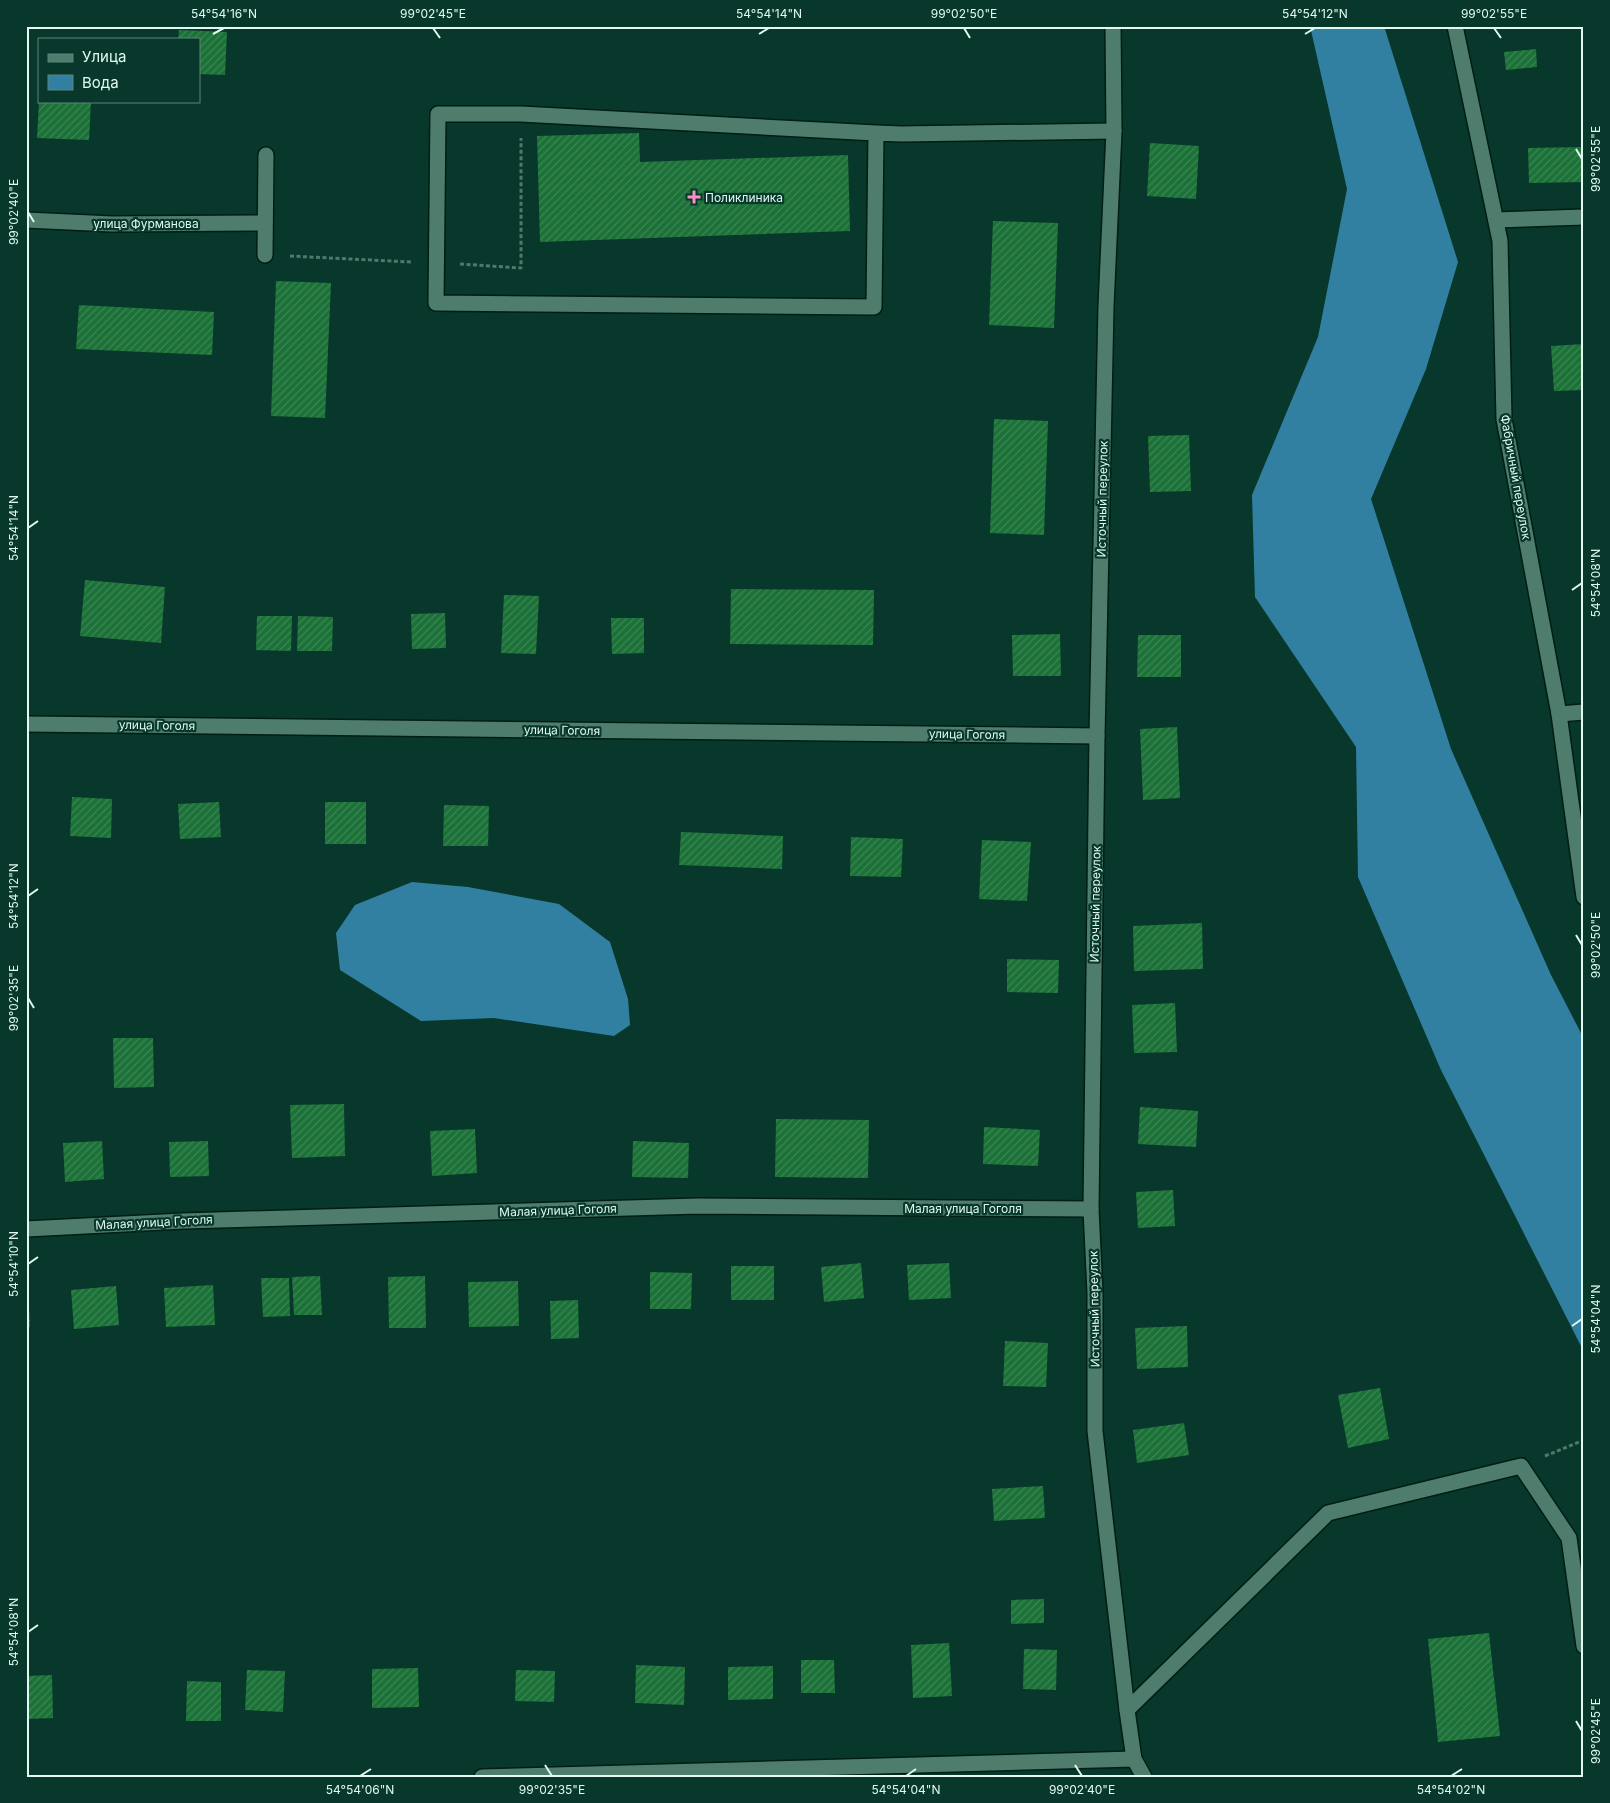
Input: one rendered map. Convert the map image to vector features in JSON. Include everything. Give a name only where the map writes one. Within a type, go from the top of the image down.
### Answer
[{"type":"street","name":"Источный переулок","points":[[1114,26],[1114,131],[1106,306],[1091,1209],[1095,1293],[1095,1431],[1126,1710],[1134,1759],[1144,1777]]},
{"type":"street","name":"Фабричный переулок","points":[[1455,26],[1500,241],[1504,420],[1559,714],[1584,898]]},
{"type":"street","points":[[876,133],[874,307],[436,303],[438,114],[521,114],[901,134],[1114,131]]},
{"type":"street","points":[[265,255],[266,155]]},
{"type":"street","points":[[1496,220],[1584,217]]},
{"type":"street","name":"улица Фурманова","points":[[26,220],[112,224],[265,222]]},
{"type":"street","points":[[1559,714],[1584,712]]},
{"type":"street","name":"улица Гоголя","points":[[26,724],[1098,736]]},
{"type":"street","name":"Малая улица Гоголя","points":[[26,1228],[193,1220],[698,1206],[1091,1209]]},
{"type":"street","points":[[1126,1710],[1328,1513],[1521,1466],[1569,1538],[1584,1646]]},
{"type":"street","points":[[482,1777],[1134,1759]]},
{"type":"path","points":[[1521,1466],[1584,1440]]},
{"type":"water","points":[[1310,26],[1384,26],[1458,262],[1426,369],[1371,499],[1451,749],[1551,975],[1584,1039],[1584,1347],[1582,1348],[1441,1070],[1358,877],[1356,747],[1255,597],[1252,495],[1318,337],[1347,189]]},
{"type":"water","points":[[412,882],[468,887],[559,904],[610,942],[628,999],[630,1025],[614,1036],[494,1018],[421,1021],[340,970],[336,933],[355,905]]},
{"type":"building","points":[[179,30],[227,32],[225,75],[200,74],[200,38],[178,38]]},
{"type":"building","points":[[1536,49],[1537,67],[1506,70],[1504,52]]},
{"type":"building","points":[[39,102],[91,102],[89,140],[37,138]]},
{"type":"building","name":"Поликлиника","points":[[639,133],[640,162],[848,155],[850,231],[540,242],[537,136]]},
{"type":"building","points":[[1150,143],[1199,146],[1196,199],[1147,196]]},
{"type":"building","points":[[1584,147],[1584,182],[1529,183],[1528,148]]},
{"type":"building","points":[[993,221],[1058,223],[1054,328],[989,325]]},
{"type":"building","points":[[276,281],[331,283],[325,418],[271,416]]},
{"type":"building","points":[[79,305],[214,312],[212,355],[76,349]]},
{"type":"building","points":[[1584,344],[1584,390],[1554,391],[1551,346]]},
{"type":"building","points":[[994,419],[1048,421],[1044,535],[990,533]]},
{"type":"building","points":[[1189,435],[1191,491],[1150,492],[1148,436]]},
{"type":"building","points":[[85,580],[165,587],[161,643],[80,636]]},
{"type":"building","points":[[731,589],[874,590],[873,645],[730,644]]},
{"type":"building","points":[[504,595],[539,596],[536,654],[501,653]]},
{"type":"building","points":[[445,613],[446,648],[412,649],[411,614]]},
{"type":"building","points":[[257,616],[292,616],[291,651],[256,650]]},
{"type":"building","points":[[298,616],[333,617],[332,651],[297,651]]},
{"type":"building","points":[[611,618],[644,618],[644,653],[612,654]]},
{"type":"building","points":[[1060,634],[1061,676],[1013,676],[1012,635]]},
{"type":"building","points":[[1138,635],[1181,635],[1181,677],[1137,677]]},
{"type":"building","points":[[1177,727],[1180,798],[1143,800],[1140,729]]},
{"type":"building","points":[[72,797],[112,799],[111,838],[70,836]]},
{"type":"building","points":[[219,802],[221,837],[180,839],[178,804]]},
{"type":"building","points":[[325,802],[366,802],[366,844],[325,844]]},
{"type":"building","points":[[444,805],[489,806],[488,846],[443,846]]},
{"type":"building","points":[[681,832],[783,836],[782,869],[679,865]]},
{"type":"building","points":[[851,837],[903,839],[901,877],[850,876]]},
{"type":"building","points":[[982,840],[1031,842],[1027,901],[979,899]]},
{"type":"building","points":[[1202,923],[1203,969],[1134,971],[1133,926]]},
{"type":"building","points":[[1007,959],[1059,960],[1058,993],[1007,992]]},
{"type":"building","points":[[1175,1003],[1177,1052],[1134,1053],[1132,1005]]},
{"type":"building","points":[[113,1038],[153,1038],[154,1087],[114,1088]]},
{"type":"building","points":[[344,1104],[345,1156],[292,1158],[290,1105]]},
{"type":"building","points":[[1140,1107],[1198,1111],[1196,1147],[1138,1144]]},
{"type":"building","points":[[776,1119],[869,1120],[868,1178],[775,1177]]},
{"type":"building","points":[[984,1127],[1040,1130],[1038,1166],[983,1164]]},
{"type":"building","points":[[475,1129],[477,1173],[432,1176],[430,1131]]},
{"type":"building","points":[[102,1141],[104,1179],[65,1182],[63,1143]]},
{"type":"building","points":[[208,1141],[209,1176],[170,1177],[169,1142]]},
{"type":"building","points":[[633,1141],[689,1143],[688,1178],[632,1177]]},
{"type":"building","points":[[1173,1190],[1175,1226],[1138,1228],[1136,1192]]},
{"type":"building","points":[[861,1263],[864,1298],[824,1302],[821,1267]]},
{"type":"building","points":[[949,1263],[951,1298],[909,1300],[907,1265]]},
{"type":"building","points":[[731,1266],[774,1266],[774,1300],[731,1300]]},
{"type":"building","points":[[650,1272],[692,1273],[691,1309],[650,1309]]},
{"type":"building","points":[[320,1276],[322,1315],[294,1315],[292,1277]]},
{"type":"building","points":[[425,1276],[426,1328],[389,1328],[388,1277]]},
{"type":"building","points":[[261,1278],[289,1278],[290,1316],[263,1317]]},
{"type":"building","points":[[518,1281],[519,1326],[469,1327],[468,1282]]},
{"type":"building","points":[[213,1285],[215,1325],[166,1327],[164,1288]]},
{"type":"building","points":[[116,1286],[119,1325],[74,1329],[71,1290]]},
{"type":"building","points":[[26,1288],[28,1288],[30,1327],[26,1327]]},
{"type":"building","points":[[578,1300],[579,1338],[551,1339],[550,1301]]},
{"type":"building","points":[[1187,1326],[1188,1367],[1137,1369],[1135,1328]]},
{"type":"building","points":[[1005,1341],[1048,1343],[1046,1387],[1003,1386]]},
{"type":"building","points":[[1380,1388],[1389,1439],[1348,1448],[1338,1395]]},
{"type":"building","points":[[1184,1423],[1189,1455],[1137,1463],[1133,1430]]},
{"type":"building","points":[[1043,1486],[1045,1518],[994,1521],[992,1489]]},
{"type":"building","points":[[1044,1599],[1044,1623],[1011,1624],[1011,1600]]},
{"type":"building","points":[[1489,1633],[1500,1736],[1438,1742],[1428,1639]]},
{"type":"building","points":[[949,1643],[952,1696],[913,1698],[911,1645]]},
{"type":"building","points":[[1024,1649],[1057,1650],[1056,1690],[1023,1689]]},
{"type":"building","points":[[801,1660],[834,1660],[835,1693],[801,1693]]},
{"type":"building","points":[[636,1665],[685,1667],[684,1705],[635,1703]]},
{"type":"building","points":[[773,1666],[773,1699],[728,1700],[728,1667]]},
{"type":"building","points":[[418,1668],[419,1707],[372,1708],[372,1669]]},
{"type":"building","points":[[247,1670],[285,1671],[283,1712],[245,1710]]},
{"type":"building","points":[[516,1670],[555,1671],[554,1702],[515,1701]]},
{"type":"building","points":[[52,1675],[53,1718],[26,1719],[26,1676]]},
{"type":"building","points":[[187,1681],[221,1682],[221,1721],[186,1721]]},
{"type":"place","name":"Поликлиника","points":[[694,197]]}]
